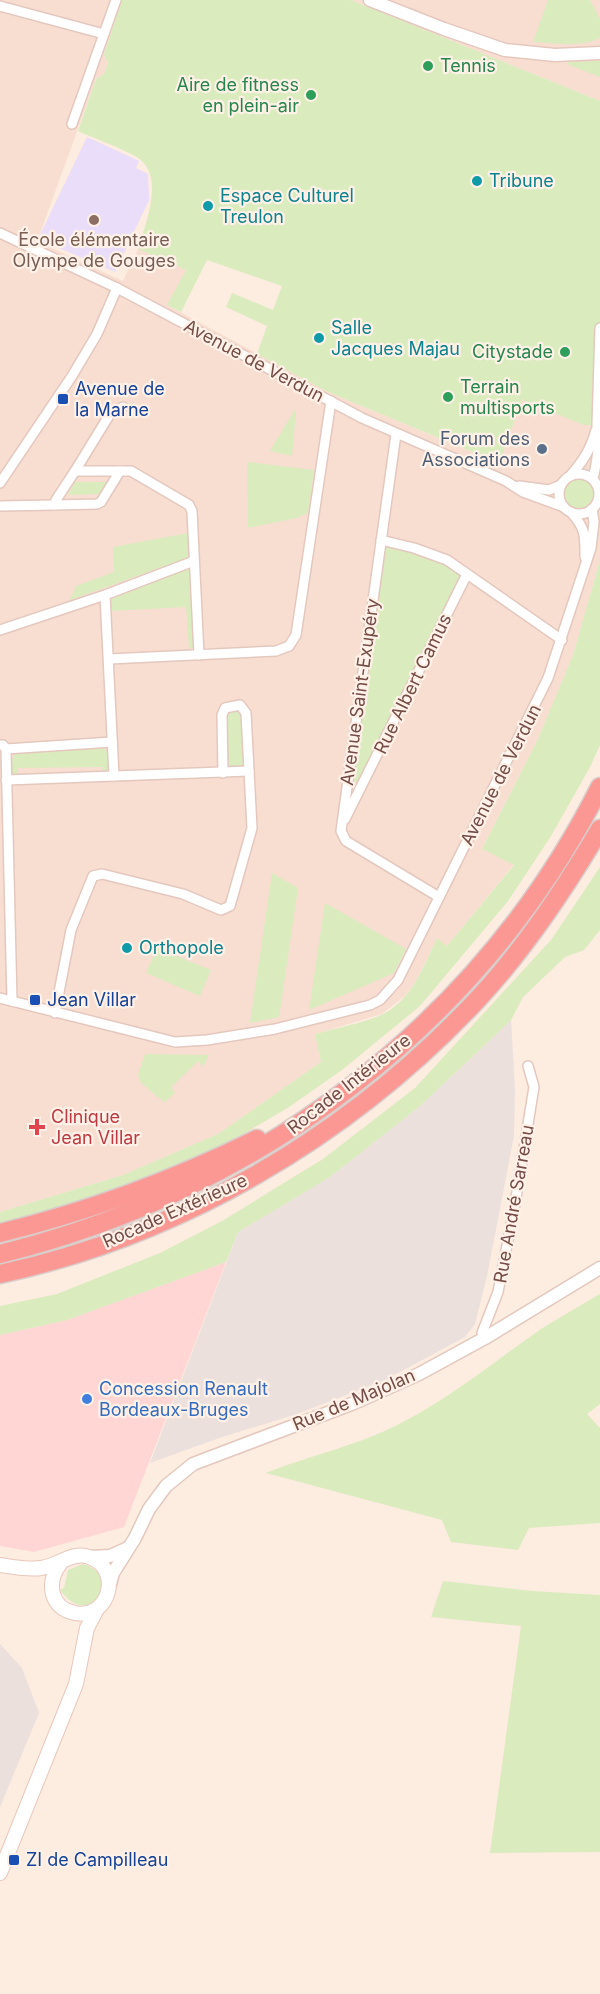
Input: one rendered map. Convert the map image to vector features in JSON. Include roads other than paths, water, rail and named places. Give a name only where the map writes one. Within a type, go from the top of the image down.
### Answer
[{"type":"highway","name":"Rocade Intérieure","points":[[0,1254],[92,1228],[173,1195],[270,1144],[350,1087],[411,1037],[478,969],[509,930],[550,871],[579,827],[600,787]]},
{"type":"highway","name":"Rocade Extérieure","points":[[0,1275],[77,1254],[158,1223],[216,1197],[303,1146],[358,1107],[420,1054],[477,1000],[553,904],[600,829]]},
{"type":"highway","points":[[0,1233],[88,1208],[162,1183],[261,1137],[350,1087]]},
{"type":"highway","points":[[0,1282],[77,1254]]},
{"type":"main road","points":[[0,1565],[30,1569],[60,1564],[73,1557],[89,1557],[104,1567],[110,1584],[104,1602],[97,1609],[87,1628],[76,1684],[0,1873]]},
{"type":"main road","points":[[52,1594],[52,1578],[60,1564]]},
{"type":"main road","points":[[30,1569],[44,1581],[60,1606],[75,1623],[81,1655]]},
{"type":"main road","points":[[60,1606],[68,1612],[78,1614],[97,1609]]},
{"type":"street","points":[[72,124],[116,0]]},
{"type":"street","points":[[370,0],[505,50],[555,55],[600,53]]},
{"type":"street","points":[[0,6],[104,34]]},
{"type":"street","name":"Avenue de Verdun","points":[[0,233],[117,288],[396,434],[511,484],[523,492],[567,509],[581,524],[585,535],[585,562]]},
{"type":"street","points":[[0,483],[72,376],[97,334],[117,288]]},
{"type":"street","points":[[593,479],[598,457],[600,328]]},
{"type":"street","points":[[109,659],[276,651],[290,646],[296,635],[330,401]]},
{"type":"street","points":[[55,505],[110,414],[123,407]]},
{"type":"street","points":[[569,476],[582,474],[593,479],[599,491],[596,504],[592,509],[582,513],[567,509],[559,496],[561,485],[569,476],[584,460],[592,445],[597,425]]},
{"type":"street","name":"Avenue Saint-Exupéry","points":[[342,826],[396,434]]},
{"type":"street","points":[[75,471],[131,471],[189,505],[192,511],[199,655]]},
{"type":"street","points":[[0,506],[97,504],[101,502],[120,471]]},
{"type":"street","name":"Avenue de Verdun","points":[[511,484],[549,490],[561,485]]},
{"type":"street","name":"Avenue de Verdun","points":[[0,998],[164,1041],[186,1042],[275,1029],[370,1005],[380,1000],[398,980],[536,706],[562,640],[593,536],[592,509]]},
{"type":"street","points":[[381,540],[414,548],[447,560],[562,640]]},
{"type":"street","points":[[0,630],[105,595],[194,561]]},
{"type":"street","name":"Rue Albert Camus","points":[[342,826],[467,574]]},
{"type":"street","points":[[105,595],[114,776]]},
{"type":"street","points":[[55,1013],[71,930],[93,876],[102,874],[183,894],[221,910],[226,909],[232,903],[252,828],[246,713],[240,705],[225,708],[222,715],[223,773]]},
{"type":"street","points":[[12,1001],[6,780],[3,747],[112,742]]},
{"type":"street","points":[[6,780],[249,771]]},
{"type":"street","points":[[342,826],[343,837],[346,841],[439,897]]},
{"type":"street","name":"Rue André Sarreau","points":[[484,1338],[482,1333],[493,1308],[502,1273],[523,1155],[534,1087],[528,1066]]},
{"type":"street","name":"Rue de Majolan","points":[[110,1584],[113,1573],[149,1509],[166,1486],[193,1464],[354,1403],[419,1374],[600,1268]]},
{"type":"street","points":[[89,1557],[110,1556],[129,1548]]},
{"type":"place","name":"Tennis","points":[[428,66]]},
{"type":"place","name":"Aire de fitness en plein-air","points":[[311,95]]},
{"type":"place","name":"Tribune","points":[[477,181]]},
{"type":"place","name":"Espace Culturel Treulon","points":[[208,206]]},
{"type":"place","name":"École élémentaire Olympe de Gouges","points":[[94,220]]},
{"type":"place","name":"Salle Jacques Majau","points":[[319,338]]},
{"type":"place","name":"Citystade","points":[[565,352]]},
{"type":"place","name":"Terrain multisports","points":[[448,397]]},
{"type":"place","name":"Avenue de la Marne","points":[[63,399]]},
{"type":"place","name":"Forum des Associations","points":[[542,449]]},
{"type":"place","name":"Orthopole","points":[[127,948]]},
{"type":"place","name":"Jean Villar","points":[[35,1000]]},
{"type":"place","name":"Clinique Jean Villar","points":[[37,1127]]},
{"type":"place","name":"Concession Renault Bordeaux-Bruges","points":[[87,1399]]},
{"type":"place","name":"ZI de Campilleau","points":[[14,1860]]}]
